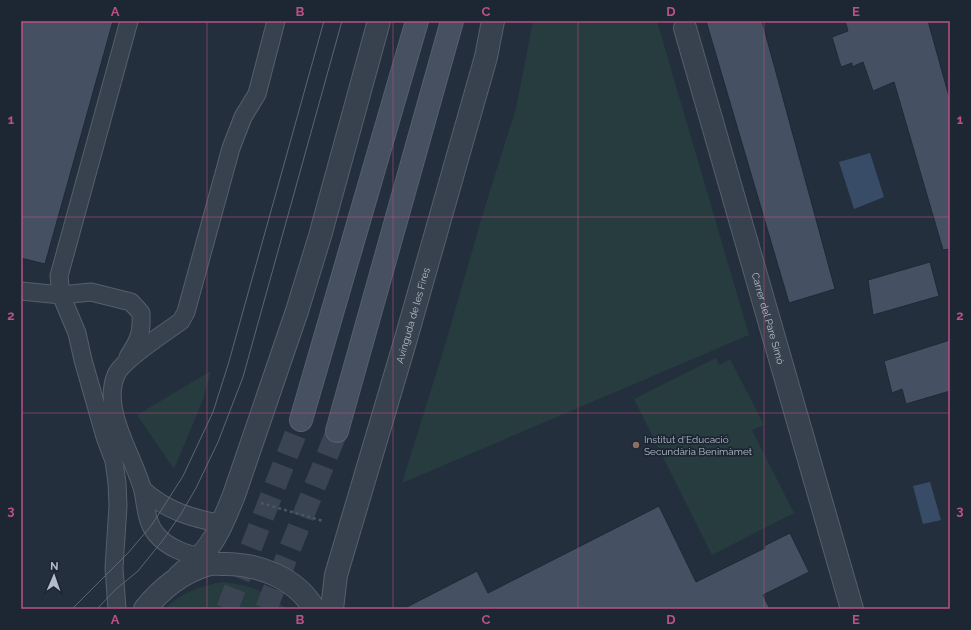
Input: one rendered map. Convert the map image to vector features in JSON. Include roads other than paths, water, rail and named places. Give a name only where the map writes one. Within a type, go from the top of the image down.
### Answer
[{"type":"main road","points":[[301,420],[418,21]]},
{"type":"main road","points":[[337,431],[452,21]]},
{"type":"street","points":[[145,609],[161,591],[200,557],[222,524],[234,495],[297,312],[320,236],[379,21]]},
{"type":"street","name":"Avinguda de les Fires","points":[[332,609],[336,575],[405,342],[486,58],[493,21]]},
{"type":"street","name":"Carrer del Pare Simó","points":[[685,28],[852,609]]},
{"type":"street","points":[[179,576],[208,564],[235,564],[265,570],[293,585],[314,609]]},
{"type":"lane","points":[[117,609],[114,568],[118,506],[114,461],[105,437],[83,360],[77,332],[61,295],[59,276],[130,21]]},
{"type":"lane","points":[[124,363],[181,321],[186,312],[231,148],[243,117],[256,94],[276,21]]},
{"type":"lane","points":[[21,291],[61,295],[91,292],[131,302],[141,314],[142,326],[139,340],[116,374],[113,386],[113,403],[119,428],[143,490],[151,526],[156,534],[170,546],[183,552],[235,564]]},
{"type":"lane","points":[[143,490],[153,499],[181,514],[222,524]]},
{"type":"water","points":[[870,153],[884,197],[854,209],[839,162]]},
{"type":"water","points":[[930,482],[941,520],[923,524],[913,486]]},
{"type":"tunnel","points":[[227,609],[301,420]]},
{"type":"tunnel","points":[[266,609],[337,431]]},
{"type":"tram line","points":[[72,609],[128,553],[151,526],[183,476],[213,412],[228,365],[324,21]]},
{"type":"tram line","points":[[97,609],[115,590],[138,571],[163,540],[181,514],[196,488],[218,442],[243,377],[342,21]]},
{"type":"place","name":"Institut d'Educació Secundària Benimàmet","points":[[636,445]]}]
